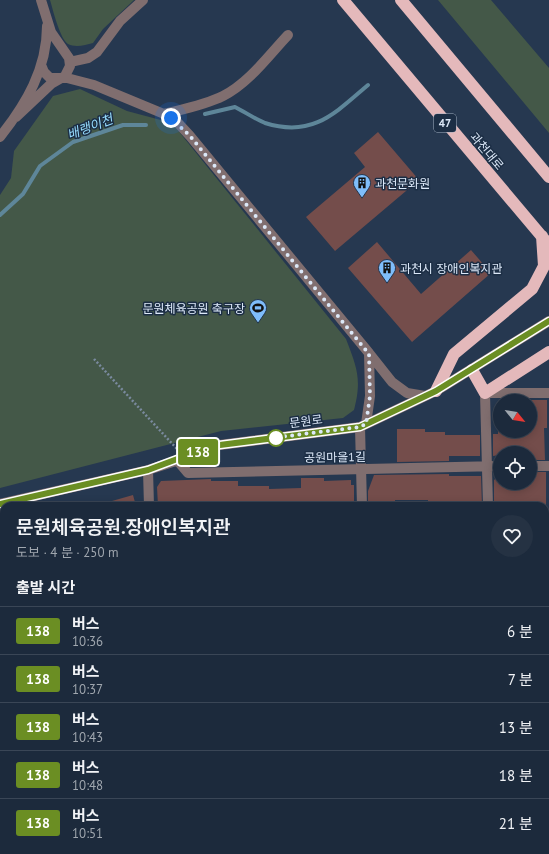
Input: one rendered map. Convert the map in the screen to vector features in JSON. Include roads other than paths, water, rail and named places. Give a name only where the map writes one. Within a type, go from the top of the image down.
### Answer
[{"type":"highway","name":"과천대로","points":[[343,0],[545,241]]},
{"type":"highway","points":[[401,0],[549,177]]},
{"type":"highway","points":[[430,394],[454,354],[532,289],[544,266],[545,241]]},
{"type":"highway","points":[[472,370],[485,393],[549,352]]},
{"type":"street","points":[[41,0],[51,32],[70,64],[94,85]]},
{"type":"street","points":[[70,64],[88,58],[97,52],[120,21],[143,0]]},
{"type":"street","points":[[0,137],[16,117],[33,88],[43,62],[48,22]]},
{"type":"street","points":[[164,114],[192,107],[224,96],[245,81],[288,35]]},
{"type":"street","points":[[43,62],[51,51],[55,50],[64,52]]},
{"type":"street","points":[[43,62],[47,76],[59,79],[67,78],[94,85],[164,114],[178,123],[392,382],[406,392],[430,394]]},
{"type":"street","points":[[16,117],[67,73],[70,64]]},
{"type":"street","name":"문원로","points":[[9,502],[148,470],[181,459],[212,446],[363,425],[430,394],[472,370],[549,321]]},
{"type":"street","points":[[362,502],[363,425],[370,396],[369,354]]},
{"type":"street","points":[[488,502],[485,393],[549,393]]},
{"type":"street","name":"공원마을1길","points":[[181,459],[188,473],[493,466]]},
{"type":"street","points":[[537,466],[549,466]]},
{"type":"street","points":[[148,470],[149,502]]},
{"type":"waterway","name":"배랭이천","points":[[205,114],[235,107],[265,123],[282,127],[310,125],[334,113],[368,85]]},
{"type":"waterway","name":"배랭이천","points":[[0,215],[23,194],[40,166],[73,142],[123,125],[146,125]]},
{"type":"place","name":"과천문화원","points":[[362,198]]},
{"type":"place","name":"과천시 장애인복지관","points":[[387,283]]},
{"type":"place","name":"문원체육공원 축구장","points":[[258,323]]}]
